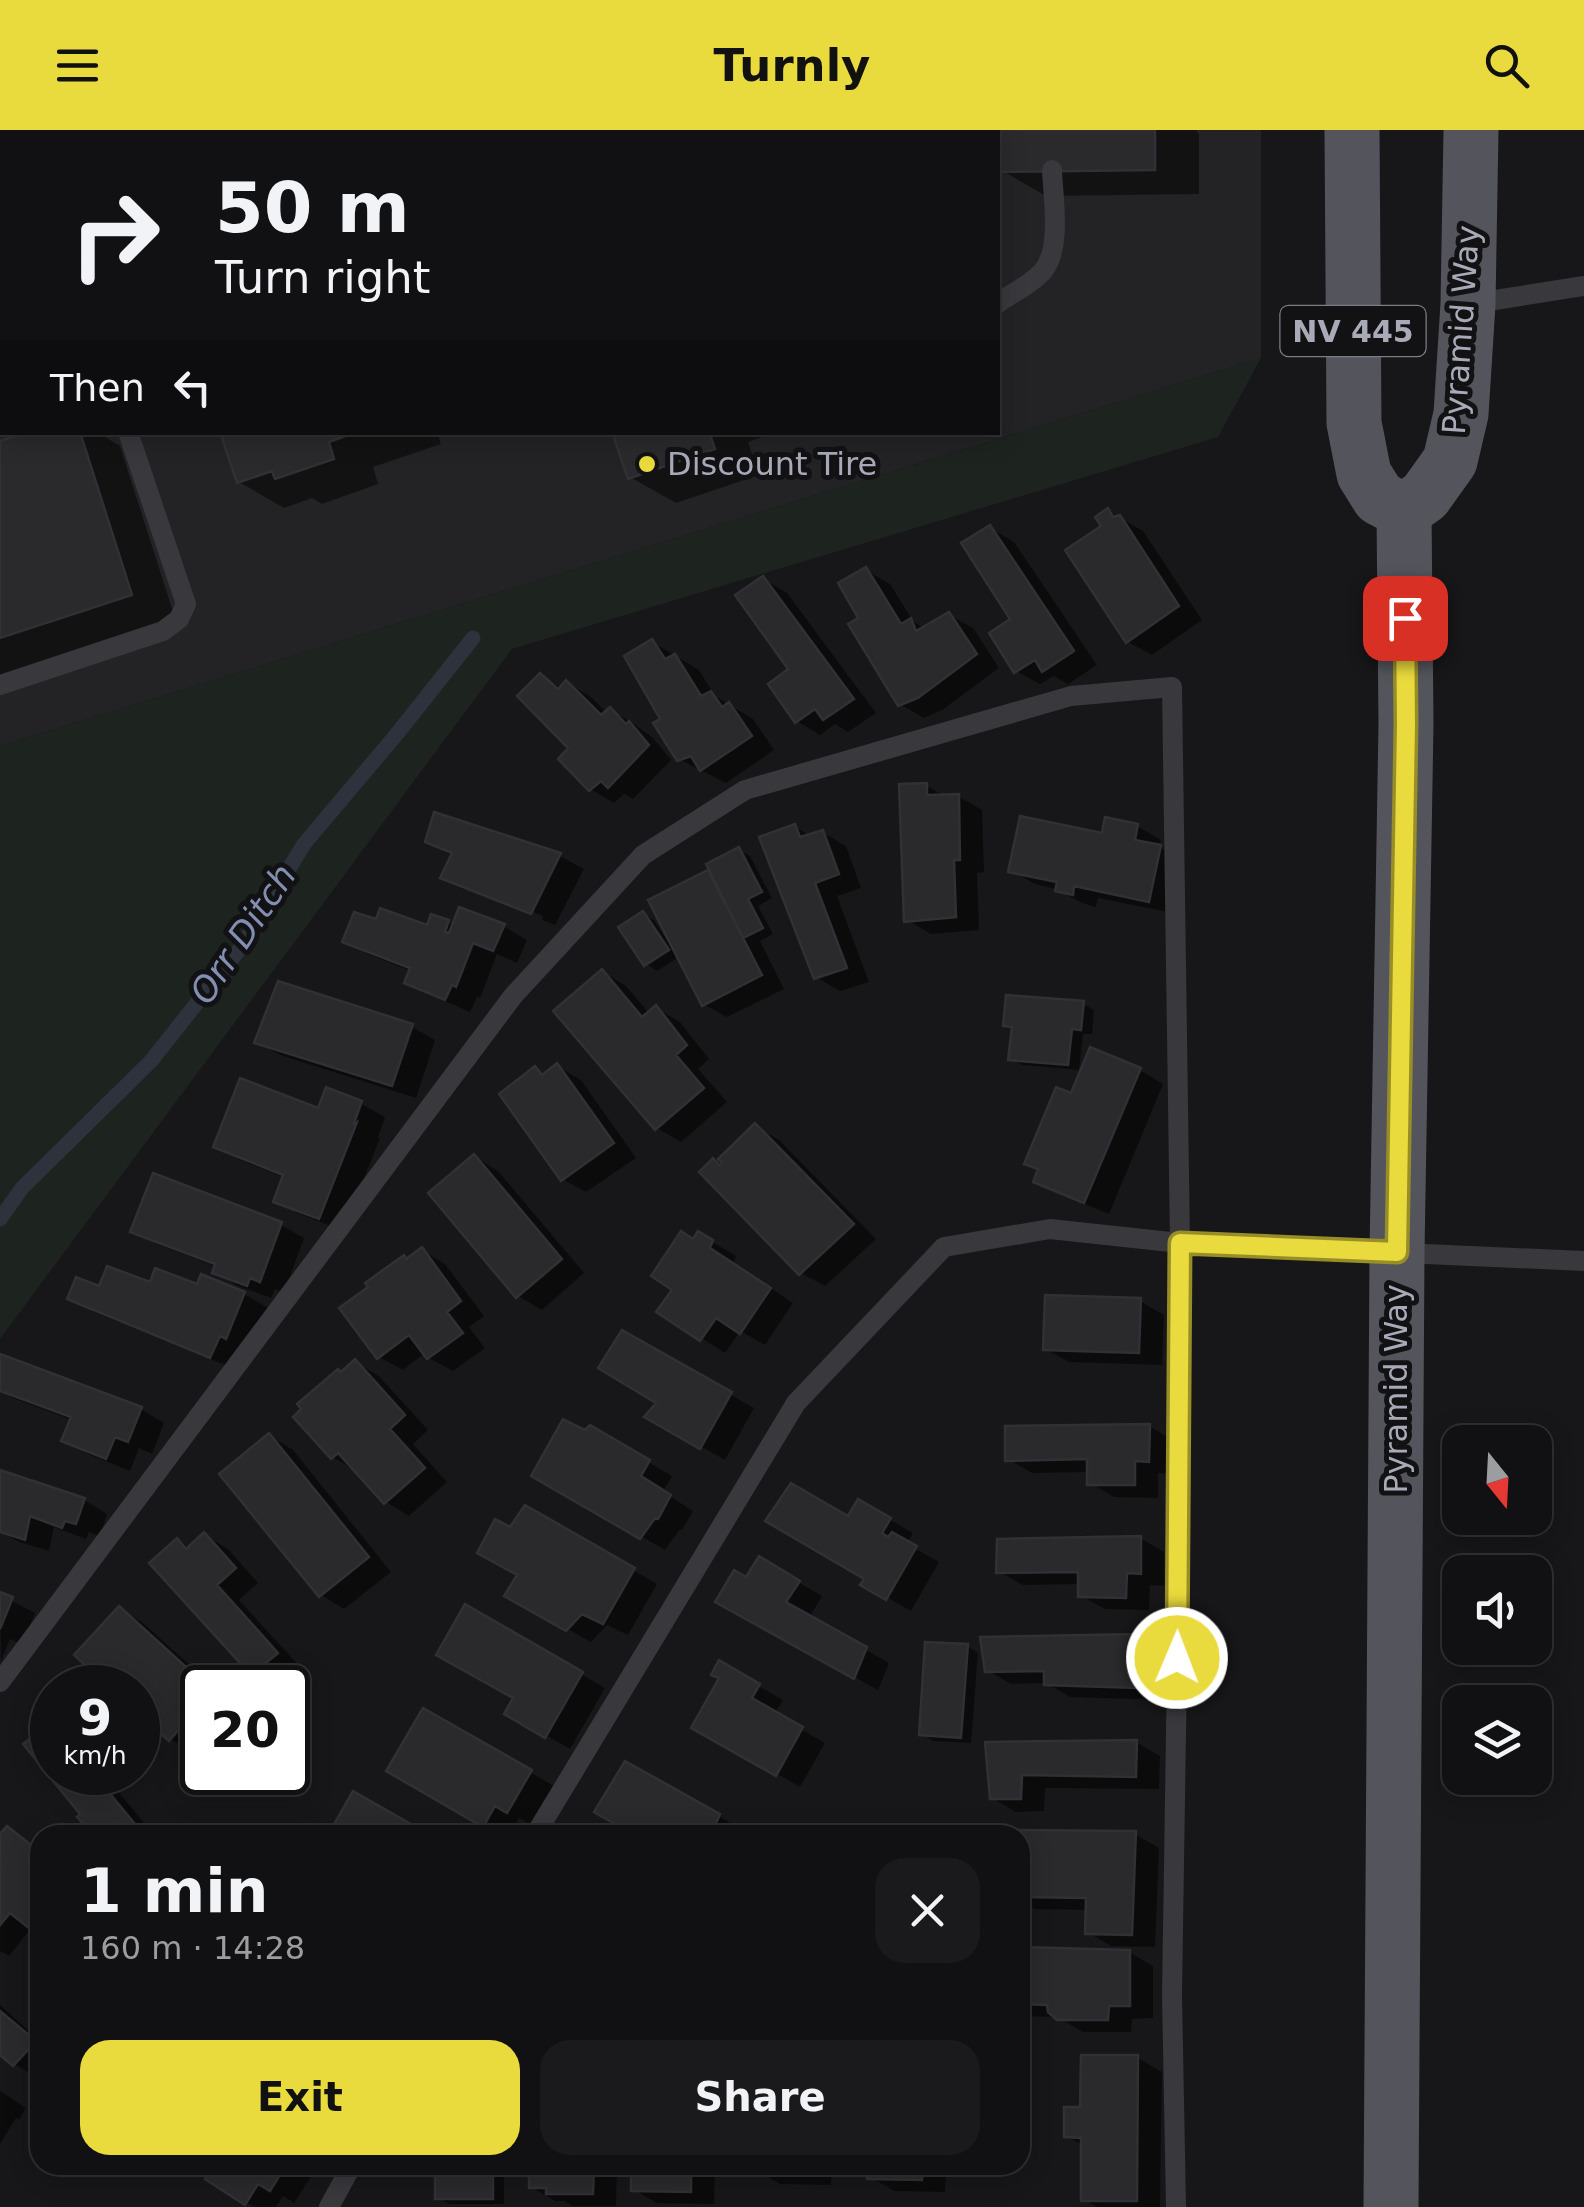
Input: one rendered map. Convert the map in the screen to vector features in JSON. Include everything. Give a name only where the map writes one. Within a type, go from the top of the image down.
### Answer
[{"type":"main road","name":"NV 445","points":[[1352,130],[1354,423],[1364,474],[1378,498],[1404,511]]},
{"type":"main road","name":"Pyramid Way","points":[[1391,2207],[1397,1252],[1406,724],[1404,511],[1425,496],[1450,461],[1461,414],[1468,304],[1471,130]]},
{"type":"lane","points":[[1000,301],[1042,272],[1050,259],[1054,242],[1052,170]]},
{"type":"lane","points":[[1468,304],[1584,286]]},
{"type":"lane","points":[[0,685],[163,631],[179,619],[186,604],[129,435]]},
{"type":"lane","points":[[0,1682],[513,996],[643,855],[746,790],[1072,696],[1172,688],[1180,1243],[1172,1994],[1176,2207]]},
{"type":"lane","points":[[541,1825],[796,1403],[944,1247],[1050,1230],[1180,1243],[1584,1261]]},
{"type":"lane","points":[[329,2207],[347,2175]]},
{"type":"shaded area","points":[[1000,130],[1261,130],[1261,358],[0,746],[0,435],[1000,435]]},
{"type":"shaded area","points":[[1261,358],[1218,437],[512,649],[0,1339],[0,746]]},
{"type":"building","points":[[1000,130],[1155,130],[1155,170],[1000,172]]},
{"type":"building","points":[[17,435],[81,435],[132,595],[0,638],[0,441]]},
{"type":"building","points":[[221,435],[348,435],[329,442],[334,459],[275,479],[272,471],[237,483]]},
{"type":"building","name":"Discount Tire","points":[[613,435],[710,435],[715,449],[628,479]]},
{"type":"building","points":[[1108,508],[1113,517],[1120,515],[1179,606],[1126,643],[1065,550],[1101,526],[1095,517]]},
{"type":"building","points":[[990,525],[1074,651],[1042,672],[1035,660],[1014,673],[989,633],[1010,619],[961,543]]},
{"type":"building","points":[[866,567],[901,624],[911,618],[916,631],[949,612],[977,654],[918,698],[898,706],[848,624],[858,618],[838,583]]},
{"type":"building","points":[[763,576],[854,699],[823,720],[815,709],[795,723],[768,684],[788,669],[735,595]]},
{"type":"building","points":[[652,639],[665,659],[675,654],[701,696],[711,691],[722,707],[729,702],[752,736],[700,771],[691,756],[677,761],[653,723],[660,719],[624,656]]},
{"type":"building","points":[[540,673],[558,689],[566,680],[601,715],[610,707],[626,724],[629,721],[649,745],[608,788],[601,781],[589,791],[558,759],[568,748],[517,696]]},
{"type":"building","points":[[927,783],[927,795],[959,794],[960,860],[954,860],[956,917],[904,922],[899,784]]},
{"type":"building","points":[[434,812],[561,853],[531,914],[440,878],[452,853],[425,842]]},
{"type":"building","points":[[1020,816],[1102,833],[1105,817],[1138,824],[1135,840],[1161,845],[1149,902],[1074,886],[1073,895],[1055,891],[1057,882],[1008,872]]},
{"type":"building","points":[[795,824],[800,837],[823,830],[839,874],[815,883],[847,968],[814,979],[759,837]]},
{"type":"building","points":[[739,847],[762,892],[748,899],[763,928],[743,938],[706,864]]},
{"type":"building","points":[[708,870],[762,975],[702,1006],[648,900]]},
{"type":"building","points":[[459,907],[505,924],[493,951],[473,943],[456,987],[452,985],[445,1000],[404,983],[410,968],[342,942],[354,912],[376,919],[380,908],[427,925],[431,914],[449,920],[445,932],[449,933]]},
{"type":"building","points":[[643,911],[669,950],[644,966],[618,927]]},
{"type":"building","points":[[602,969],[642,1017],[656,1005],[687,1045],[676,1055],[704,1088],[655,1130],[553,1011]]},
{"type":"building","points":[[278,981],[413,1024],[392,1086],[254,1043]]},
{"type":"building","points":[[1006,995],[1084,1001],[1081,1030],[1072,1029],[1068,1065],[1008,1060],[1012,1027],[1003,1026]]},
{"type":"building","points":[[1090,1047],[1141,1068],[1084,1203],[1033,1182],[1038,1169],[1024,1164],[1056,1087],[1071,1093]]},
{"type":"building","points":[[557,1063],[614,1143],[561,1181],[499,1094],[535,1066],[542,1075]]},
{"type":"building","points":[[240,1078],[318,1108],[326,1087],[362,1101],[319,1219],[273,1202],[283,1175],[213,1147]]},
{"type":"building","points":[[755,1123],[854,1224],[799,1275],[699,1172],[713,1158],[720,1166],[718,1159]]},
{"type":"building","points":[[474,1154],[562,1259],[516,1298],[428,1193]]},
{"type":"building","points":[[153,1173],[282,1222],[260,1282],[250,1278],[247,1286],[212,1273],[215,1264],[130,1232]]},
{"type":"building","points":[[681,1231],[693,1239],[698,1231],[713,1240],[710,1248],[771,1288],[740,1334],[716,1318],[700,1341],[656,1312],[672,1290],[651,1276]]},
{"type":"building","points":[[422,1247],[461,1301],[447,1312],[463,1333],[427,1359],[409,1335],[377,1359],[339,1308],[368,1287],[365,1283]]},
{"type":"building","points":[[107,1266],[150,1282],[155,1268],[197,1284],[201,1274],[245,1292],[226,1339],[220,1336],[210,1358],[67,1299],[76,1277],[99,1286]]},
{"type":"building","points":[[1045,1295],[1141,1298],[1139,1353],[1043,1350]]},
{"type":"building","points":[[622,1330],[732,1392],[700,1449],[644,1417],[656,1403],[598,1368]]},
{"type":"building","points":[[0,1354],[142,1407],[128,1442],[115,1437],[106,1459],[61,1441],[71,1417],[0,1391]]},
{"type":"building","points":[[355,1359],[405,1415],[390,1429],[425,1468],[384,1504],[338,1453],[331,1459],[293,1417],[301,1409],[297,1404]]},
{"type":"building","points":[[563,1419],[585,1430],[590,1425],[650,1460],[641,1476],[671,1495],[658,1519],[640,1539],[531,1476]]},
{"type":"building","points":[[1150,1424],[1149,1462],[1135,1461],[1135,1485],[1087,1485],[1087,1459],[1005,1461],[1005,1426]]},
{"type":"building","points":[[269,1433],[369,1557],[319,1597],[219,1474]]},
{"type":"building","points":[[0,1470],[85,1498],[76,1524],[65,1521],[62,1528],[30,1516],[25,1540],[0,1532]]},
{"type":"building","points":[[791,1483],[848,1516],[858,1499],[891,1518],[882,1533],[888,1537],[892,1532],[917,1546],[886,1600],[860,1585],[864,1579],[765,1521]]},
{"type":"building","points":[[525,1505],[635,1568],[603,1624],[582,1614],[566,1631],[504,1596],[517,1575],[477,1553],[495,1519],[510,1527]]},
{"type":"building","points":[[204,1532],[236,1568],[217,1585],[278,1653],[263,1665],[242,1665],[149,1563],[177,1538],[186,1549]]},
{"type":"building","points":[[1141,1536],[1141,1574],[1127,1573],[1126,1598],[1078,1597],[1078,1572],[996,1573],[997,1539]]},
{"type":"building","points":[[759,1556],[800,1581],[786,1602],[867,1647],[854,1679],[715,1602],[734,1570],[746,1577]]},
{"type":"building","points":[[0,1592],[13,1597],[0,1629]]},
{"type":"building","points":[[465,1604],[583,1672],[545,1738],[504,1714],[513,1698],[436,1655]]},
{"type":"building","points":[[119,1606],[184,1665],[180,1665],[180,1728],[169,1741],[160,1733],[160,1665],[85,1665],[74,1655]]},
{"type":"building","points":[[1139,1634],[1138,1688],[1044,1685],[1044,1671],[985,1672],[980,1637]]},
{"type":"building","points":[[925,1642],[968,1644],[961,1738],[919,1735]]},
{"type":"building","points":[[719,1660],[760,1684],[752,1698],[803,1727],[776,1776],[691,1728],[719,1678],[711,1675]]},
{"type":"building","points":[[423,1708],[532,1770],[507,1813],[495,1806],[484,1825],[386,1771]]},
{"type":"building","points":[[1137,1740],[1136,1777],[1022,1775],[1021,1799],[990,1799],[985,1742]]},
{"type":"building","points":[[625,1761],[720,1814],[715,1825],[617,1825],[594,1812]]},
{"type":"building","points":[[353,1791],[412,1825],[334,1825]]},
{"type":"building","points":[[65,1795],[111,1795],[136,1825],[85,1825],[77,1817],[80,1814]]},
{"type":"building","points":[[7,1826],[30,1844],[30,1929],[10,1913],[0,1925],[0,1834]]},
{"type":"building","points":[[1030,1830],[1136,1831],[1132,1935],[1085,1934],[1086,1898],[1030,1897]]},
{"type":"building","points":[[1030,1947],[1130,1950],[1130,2006],[1109,2006],[1108,2020],[1057,2020],[1048,2012],[1047,2005],[1030,2004]]},
{"type":"building","points":[[0,2011],[30,2036],[30,2048],[13,2066],[0,2055]]},
{"type":"building","points":[[1081,2055],[1138,2055],[1137,2201],[1081,2201],[1081,2138],[1064,2137],[1064,2107],[1080,2107]]},
{"type":"building","points":[[207,2175],[280,2175],[270,2191],[258,2184],[245,2205],[205,2179]]},
{"type":"building","points":[[435,2175],[493,2175],[493,2199],[435,2199]]},
{"type":"building","points":[[529,2175],[594,2175],[593,2194],[546,2194],[546,2188],[529,2188]]},
{"type":"building","points":[[631,2175],[691,2175],[691,2192],[631,2191]]},
{"type":"building","points":[[867,2175],[922,2175],[922,2180],[867,2179]]},
{"type":"waterway","name":"Orr Ditch","points":[[0,1219],[22,1188],[151,1061],[242,946],[304,844],[473,638]]},
{"type":"place","name":"Discount Tire","points":[[647,464]]},
{"type":"route","points":[[1177,1658],[1180,1243],[1397,1252],[1405,618]]}]
